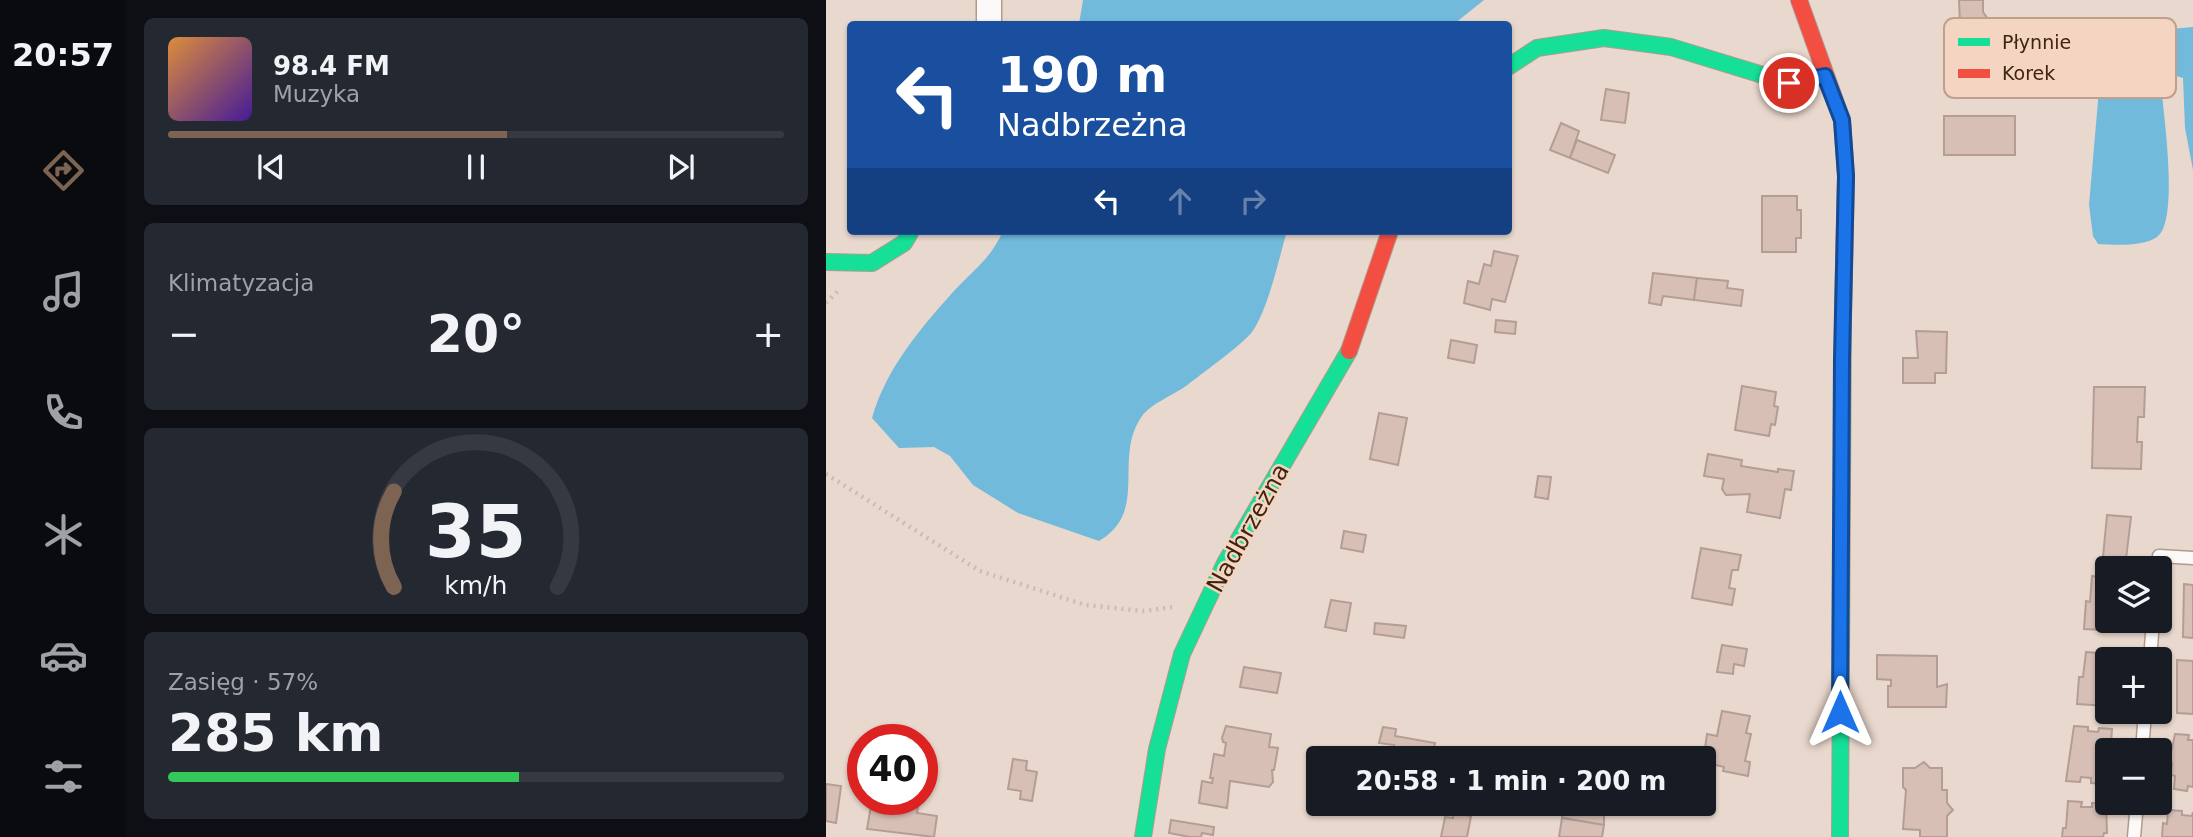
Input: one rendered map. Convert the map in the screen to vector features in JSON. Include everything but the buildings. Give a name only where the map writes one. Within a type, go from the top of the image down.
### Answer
[{"type":"street","points":[[989,0],[989,21]]},
{"type":"street","points":[[1799,0],[1842,120],[1846,176],[1842,359],[1840,837]]},
{"type":"street","points":[[1512,64],[1537,48],[1604,38],[1671,47],[1789,83],[1825,76]]},
{"type":"street","points":[[826,262],[872,263],[904,243],[909,235]]},
{"type":"street","name":"Nadbrzeżna","points":[[1143,837],[1157,749],[1179,666],[1225,563],[1346,358],[1389,235]]},
{"type":"lane","points":[[2172,557],[2193,558]]},
{"type":"lane","points":[[2134,837],[2136,815]]},
{"type":"path","points":[[826,474],[980,571],[1085,606],[1143,611],[1208,601]]},
{"type":"water","points":[[1083,0],[1484,0],[1458,21],[1080,21]]},
{"type":"water","points":[[2193,27],[2193,170],[2185,128],[2183,78],[2176,76],[2176,29]]},
{"type":"water","points":[[2098,98],[2162,98],[2167,140],[2168,211],[2164,227],[2157,237],[2151,240],[2128,245],[2098,244],[2093,236],[2089,205]]},
{"type":"water","points":[[1001,235],[1286,235],[1268,297],[1252,332],[1211,367],[1142,416],[1130,449],[1127,499],[1123,515],[1114,529],[1099,541],[1018,513],[973,485],[950,456],[934,447],[899,448],[872,418],[886,383],[905,351],[940,306],[987,257]]},
{"type":"traffic: fast","points":[[1512,64],[1537,48],[1604,38],[1671,47],[1789,83],[1825,76]]},
{"type":"traffic: fast","points":[[826,262],[872,263],[904,243],[909,235]]},
{"type":"traffic: fast","points":[[1840,837],[1843,315]]},
{"type":"traffic: fast","points":[[1143,837],[1157,749],[1182,654],[1225,563],[1349,351]]},
{"type":"traffic: jam","points":[[1799,0],[1842,120],[1846,176],[1843,315]]},
{"type":"traffic: jam","points":[[1349,351],[1389,235]]},
{"type":"route","points":[[1789,83],[1825,76],[1842,120],[1846,176],[1840,712]]}]
